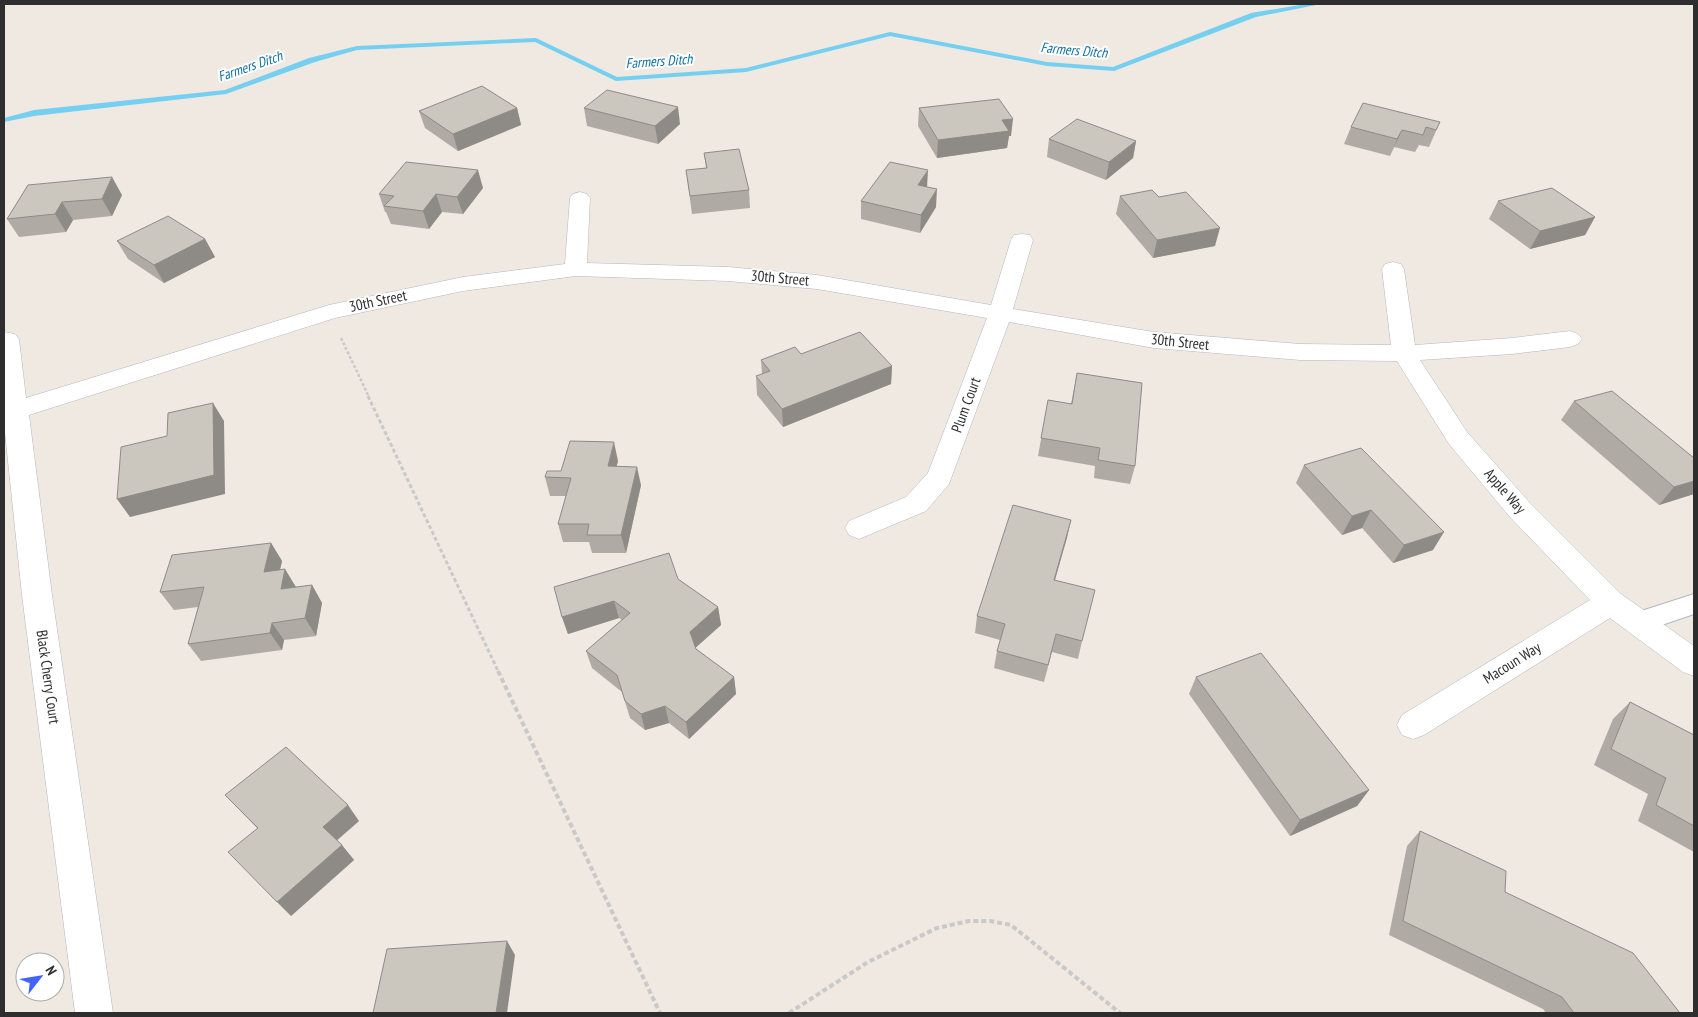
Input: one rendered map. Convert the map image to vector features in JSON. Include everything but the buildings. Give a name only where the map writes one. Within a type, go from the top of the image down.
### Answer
[{"type":"street","points":[[576,270],[580,198]]},
{"type":"street","name":"Plum Court","points":[[859,528],[916,504],[940,477],[1000,314],[1022,240]]},
{"type":"street","name":"Apple Way","points":[[1393,269],[1404,353],[1458,438],[1519,509],[1611,602],[1694,663]]},
{"type":"street","name":"30th Street","points":[[10,412],[329,312],[463,284],[576,270],[728,274],[818,282],[1154,340],[1300,352],[1404,353],[1512,346],[1570,339]]},
{"type":"street","name":"Black Cherry Court","points":[[7,339],[10,412],[94,1013]]},
{"type":"street","name":"Macoun Way","points":[[1412,725],[1611,602]]},
{"type":"lane","points":[[1638,622],[1694,604]]},
{"type":"path","points":[[329,312],[660,1013]]},
{"type":"path","points":[[789,1013],[868,962],[937,928],[969,921],[990,920],[1010,924],[1120,1013]]},
{"type":"waterway","name":"Farmers Ditch","points":[[4,120],[34,113],[226,92],[312,60],[357,48],[536,40],[616,79],[746,70],[890,34],[1047,64],[1114,69],[1254,15],[1317,4]]}]
